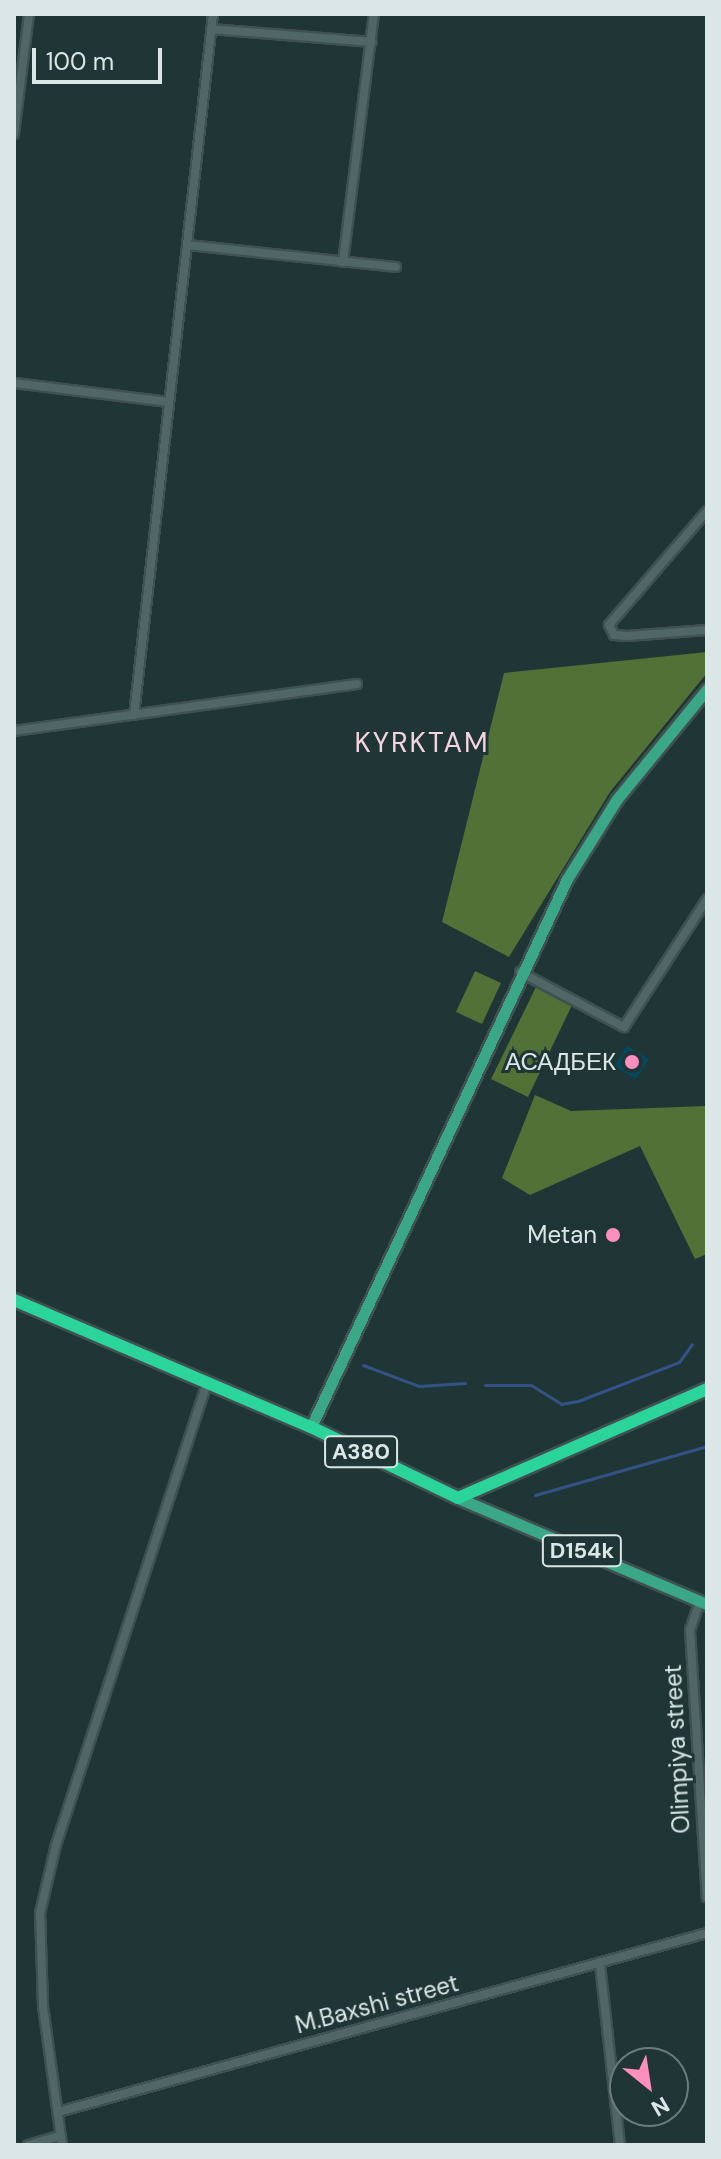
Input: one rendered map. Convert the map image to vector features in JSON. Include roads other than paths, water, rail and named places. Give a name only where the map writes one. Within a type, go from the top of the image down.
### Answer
[{"type":"highway","name":"A380","points":[[14,1300],[311,1427],[458,1498]]},
{"type":"highway","points":[[458,1498],[707,1389]]},
{"type":"main road","points":[[311,1427],[519,971],[617,799],[707,689]]},
{"type":"main road","name":"D154k","points":[[458,1498],[704,1602]]},
{"type":"street","points":[[14,134],[29,14]]},
{"type":"street","points":[[134,715],[213,14]]},
{"type":"street","points":[[343,262],[374,14]]},
{"type":"street","points":[[211,29],[371,42]]},
{"type":"street","points":[[187,245],[396,267]]},
{"type":"street","points":[[14,383],[169,402]]},
{"type":"street","points":[[707,511],[609,625],[614,635],[627,636],[707,630]]},
{"type":"street","points":[[14,731],[357,684]]},
{"type":"street","points":[[519,971],[624,1027],[707,899]]},
{"type":"street","points":[[28,2145],[61,2140],[43,2006],[40,1913],[56,1845],[207,1384]]},
{"type":"street","name":"Olimpiya street","points":[[704,1602],[690,1630],[707,1897]]},
{"type":"street","name":"M.Baxshi street","points":[[58,2112],[707,1933]]},
{"type":"street","points":[[600,1964],[620,2145]]},
{"type":"waterway","points":[[485,1385],[531,1385],[561,1404],[578,1401],[679,1362],[692,1344]]},
{"type":"waterway","points":[[363,1365],[419,1386],[465,1383]]},
{"type":"waterway","points":[[535,1495],[707,1446]]},
{"type":"place","name":"АСАДБЕК","points":[[632,1062]]},
{"type":"place","name":"Metan","points":[[613,1235]]},
{"type":"district","name":"KYRKTAM","points":[[422,743]]}]
